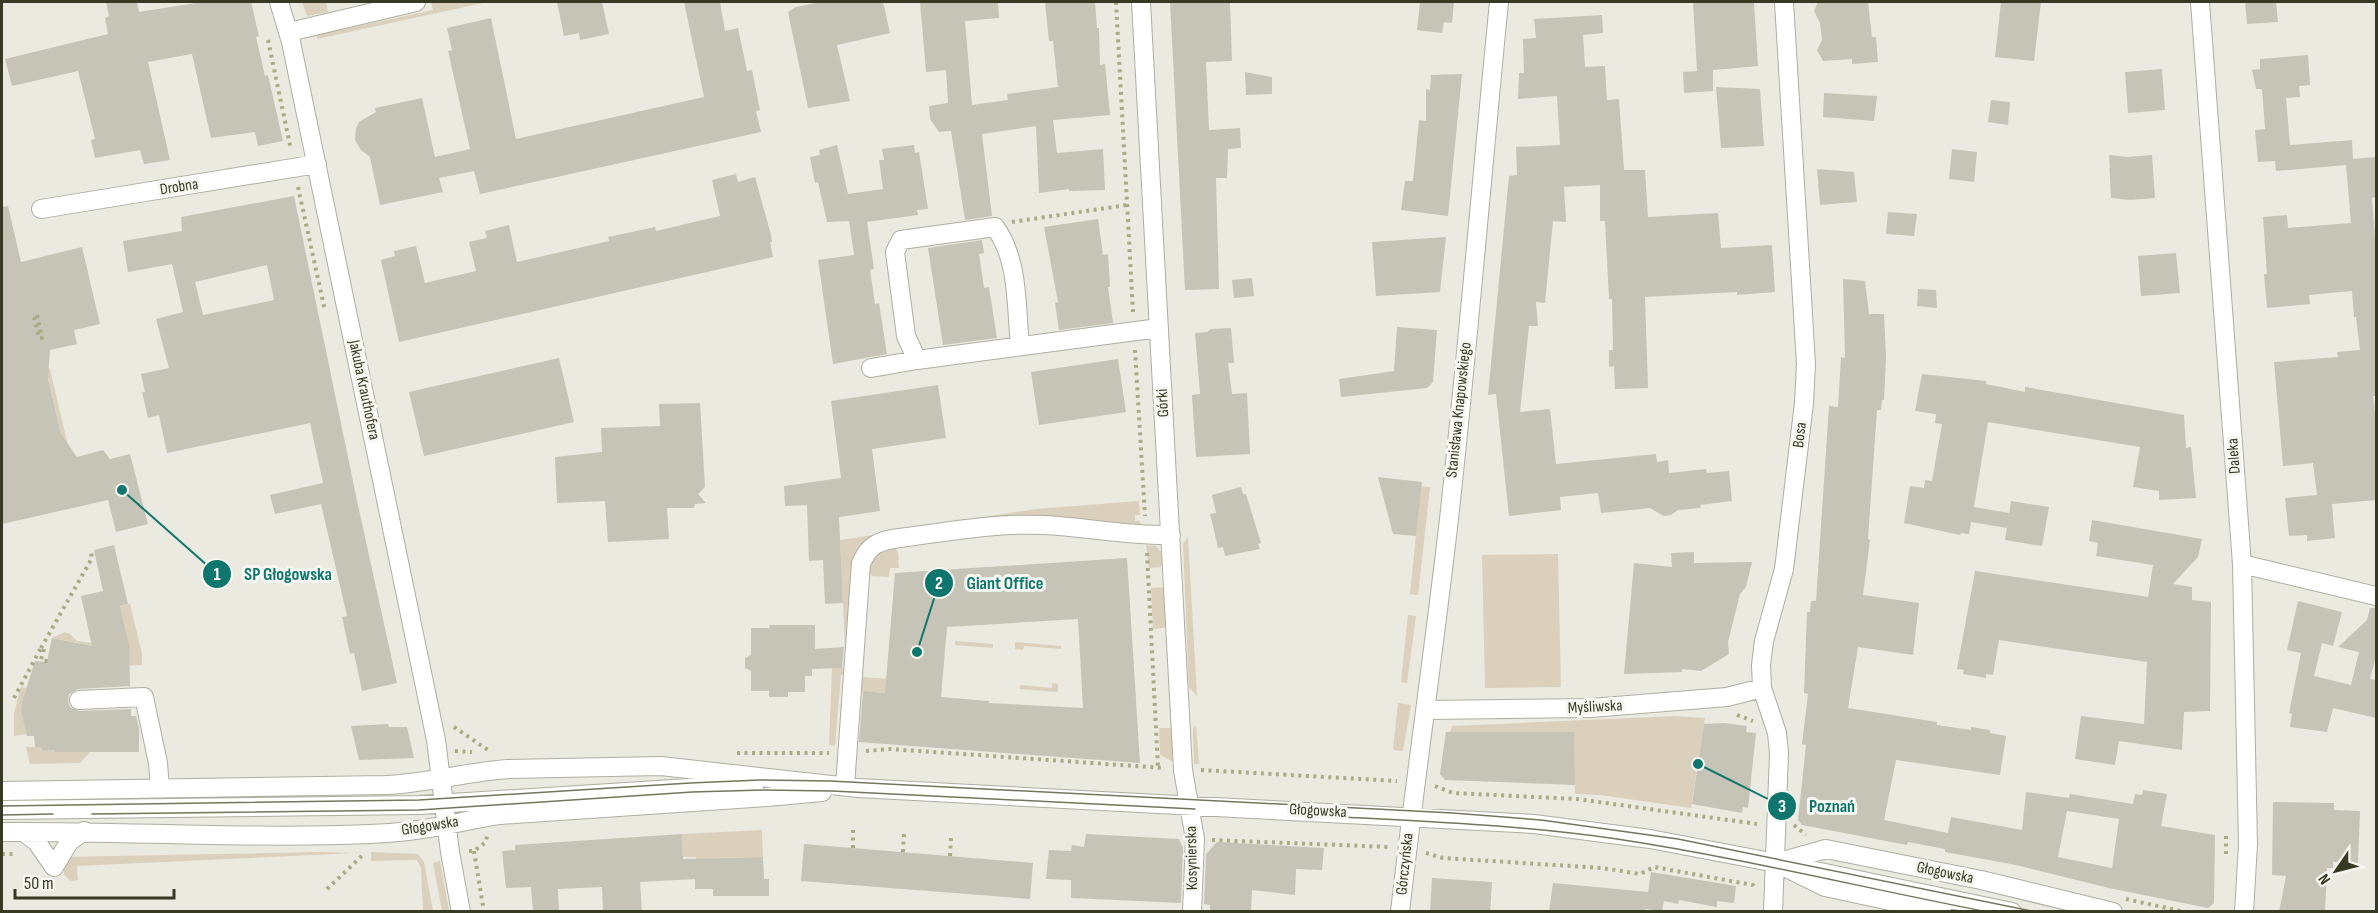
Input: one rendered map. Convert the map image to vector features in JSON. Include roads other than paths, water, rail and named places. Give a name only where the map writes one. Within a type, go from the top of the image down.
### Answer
[{"type":"street","name":"Jakuba Krauthofera","points":[[279,2],[289,32],[434,729],[461,912]]},
{"type":"street","points":[[289,32],[416,2]]},
{"type":"street","name":"Górki","points":[[1141,2],[1183,770],[1189,805]]},
{"type":"street","name":"Stanisława Knapowskiego","points":[[1411,817],[1427,710],[1450,506],[1499,2]]},
{"type":"street","name":"Bosa","points":[[1773,905],[1778,742],[1762,688],[1762,654],[1784,569],[1806,381],[1784,2]]},
{"type":"street","name":"Daleka","points":[[2200,2],[2242,564],[2248,844],[2244,912]]},
{"type":"street","name":"Drobna","points":[[41,209],[317,164]]},
{"type":"street","points":[[917,360],[906,336],[895,252],[901,240],[995,227],[1004,238],[1011,256],[1020,345]]},
{"type":"street","points":[[871,368],[1020,345],[1159,328]]},
{"type":"street","points":[[2,810],[445,803],[689,788],[851,787],[846,752],[861,563],[875,545],[892,539],[963,529],[1043,525],[1146,536],[1171,536]]},
{"type":"street","points":[[2242,564],[2376,597]]},
{"type":"street","name":"Myśliwska","points":[[1427,710],[1591,708],[1727,698],[1762,688]]},
{"type":"street","points":[[79,700],[144,697],[158,763],[160,788]]},
{"type":"street","name":"Głogowska","points":[[2,791],[386,785],[441,779],[482,771],[638,765],[851,787],[1534,824],[1588,830],[1650,838],[1776,863],[1825,887],[1942,912]]},
{"type":"street","name":"Głogowska","points":[[2,832],[84,831],[221,835],[371,834],[447,825],[475,817],[767,797],[851,787]]},
{"type":"street","name":"Kosynierska","points":[[1189,805],[1195,839],[1192,912]]},
{"type":"street","name":"Górczyńska","points":[[1400,912],[1411,817]]},
{"type":"street","points":[[23,832],[36,841],[54,867],[69,842],[84,831]]},
{"type":"street","name":"Głogowska","points":[[1776,863],[1822,849],[1831,849],[1981,880],[2113,912]]},
{"type":"street","points":[[1776,863],[2012,912]]},
{"type":"tram line","points":[[2,806],[419,800],[760,780],[830,781],[1453,813],[1541,820],[1678,839],[2036,912]]},
{"type":"tram line","points":[[92,814],[419,810],[692,792],[763,790],[832,791],[1195,809]]},
{"type":"tram line","points":[[2,815],[53,814]]},
{"type":"tram line","points":[[1291,814],[1495,826],[1617,839],[1757,864],[1988,912]]},
{"type":"place","name":"SP Głogowska","points":[[122,490]]},
{"type":"place","name":"Giant Office","points":[[917,652]]},
{"type":"place","name":"Poznań","points":[[1698,764]]}]
